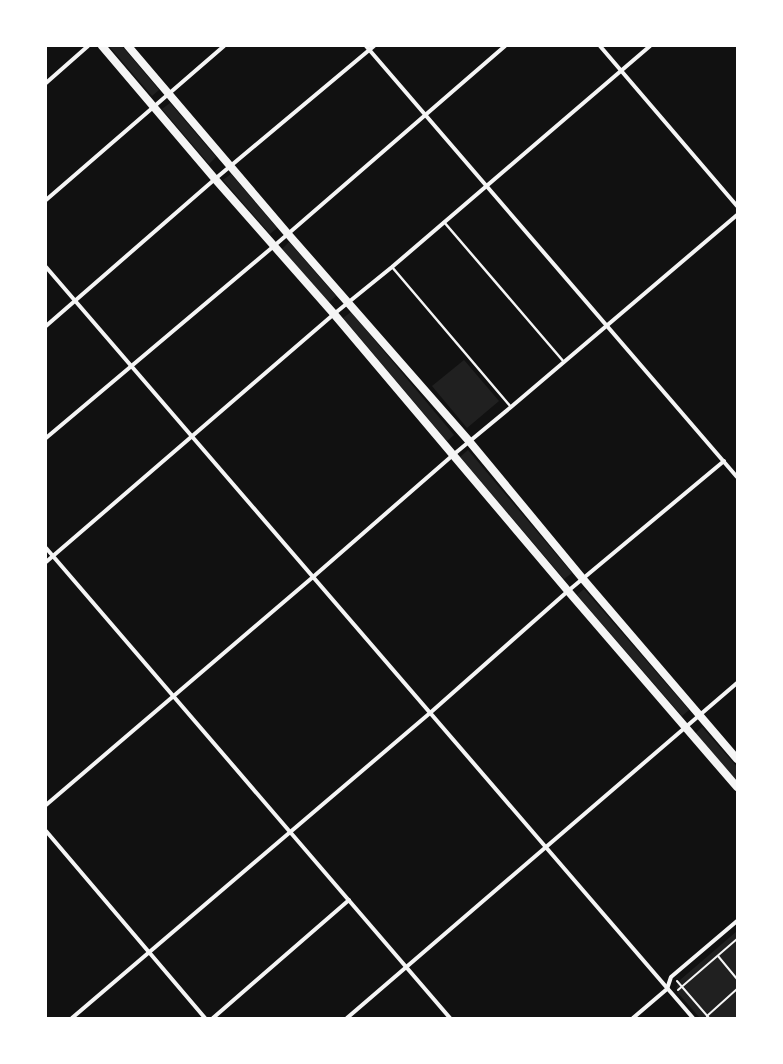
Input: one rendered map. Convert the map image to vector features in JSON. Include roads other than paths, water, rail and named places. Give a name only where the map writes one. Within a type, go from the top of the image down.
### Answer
[{"type":"main road","points":[[102,46],[215,179],[334,314],[568,591],[737,787]]},
{"type":"main road","points":[[128,46],[288,234],[468,441],[583,579],[737,759]]},
{"type":"street","points":[[46,83],[88,46]]},
{"type":"street","points":[[46,200],[224,46]]},
{"type":"street","points":[[46,326],[368,48],[374,46]]},
{"type":"street","points":[[46,438],[274,246],[505,46]]},
{"type":"street","points":[[600,46],[737,206]]},
{"type":"street","points":[[46,562],[348,302],[392,267],[650,46]]},
{"type":"street","points":[[368,48],[737,477]]},
{"type":"street","points":[[46,805],[313,577],[468,441],[564,363],[737,215]]},
{"type":"street","points":[[46,267],[693,1018]]},
{"type":"street","points":[[72,1018],[430,713],[568,591],[724,462]]},
{"type":"street","points":[[46,548],[450,1018]]},
{"type":"street","points":[[347,1018],[546,848],[686,727],[699,714],[737,683]]},
{"type":"street","points":[[46,831],[205,1018]]},
{"type":"street","points":[[213,1018],[349,900]]},
{"type":"street","points":[[633,1018],[667,989],[673,976],[737,921]]},
{"type":"lane","points":[[444,222],[564,363]]},
{"type":"lane","points":[[392,267],[511,407]]}]
